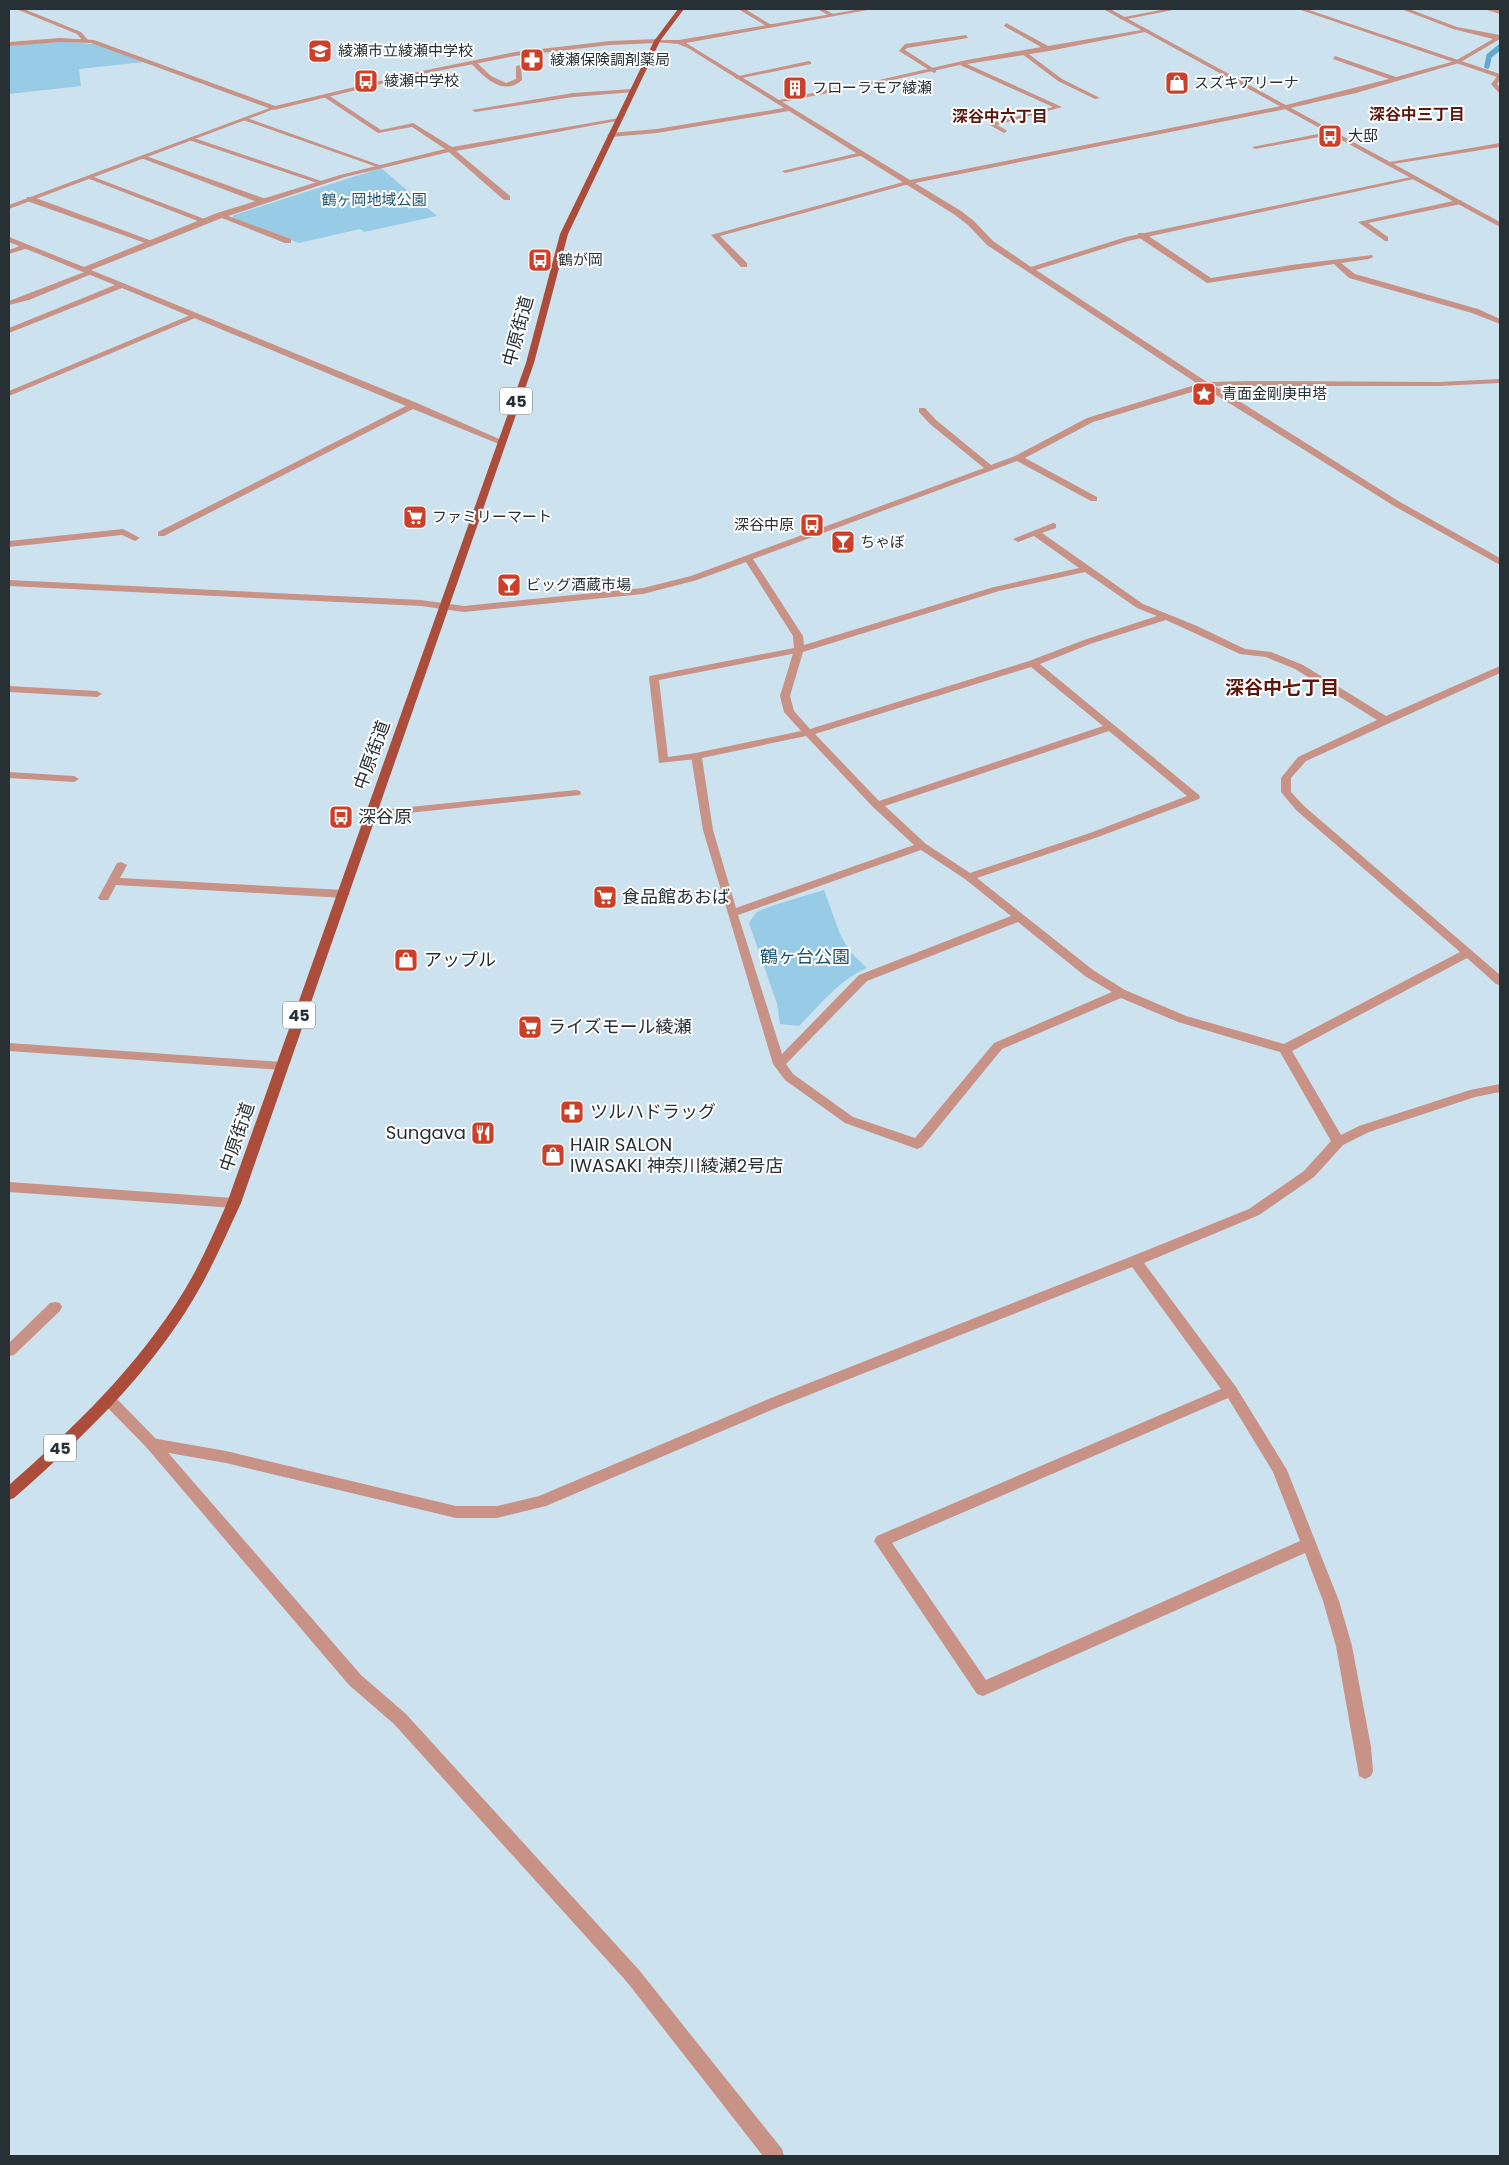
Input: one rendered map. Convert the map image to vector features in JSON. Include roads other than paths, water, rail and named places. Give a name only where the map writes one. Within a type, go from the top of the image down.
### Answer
[{"type":"main road","name":"中原街道","points":[[9,1494],[44,1464],[109,1400],[143,1360],[181,1307],[202,1270],[234,1202],[530,363],[564,234],[610,135],[657,41],[681,9]]},
{"type":"street","points":[[19,9],[79,33],[85,40]]},
{"type":"street","points":[[741,9],[770,26]]},
{"type":"street","points":[[820,9],[832,15]]},
{"type":"street","points":[[9,207],[274,108],[405,76],[473,62],[570,48],[657,41],[679,42],[870,9]]},
{"type":"street","points":[[1106,9],[1500,225]]},
{"type":"street","points":[[1122,18],[1175,9]]},
{"type":"street","points":[[1301,9],[1500,76],[1494,84],[1500,92]]},
{"type":"street","points":[[1404,9],[1455,28],[1499,38]]},
{"type":"street","points":[[1489,9],[1500,12]]},
{"type":"street","points":[[1006,25],[1049,49]]},
{"type":"street","points":[[777,101],[962,64],[1147,31]]},
{"type":"street","points":[[934,71],[902,51],[905,46],[966,37]]},
{"type":"street","points":[[744,265],[715,235],[907,183],[1286,107],[1397,80],[1456,62],[1499,38]]},
{"type":"street","points":[[9,44],[85,40],[115,49],[274,108]]},
{"type":"street","points":[[679,42],[958,213],[990,243],[1205,385],[1397,504],[1500,562]]},
{"type":"street","points":[[927,43],[937,49]]},
{"type":"street","points":[[1024,53],[1060,80],[1097,98]]},
{"type":"street","points":[[1336,58],[1397,80]]},
{"type":"street","points":[[473,62],[495,82],[502,84],[513,84],[519,80],[519,66]]},
{"type":"street","points":[[737,76],[809,62]]},
{"type":"street","points":[[962,64],[1059,107],[991,124],[1004,131]]},
{"type":"street","points":[[475,110],[561,97],[614,91],[632,91]]},
{"type":"street","points":[[326,96],[380,132],[413,125],[450,149],[507,198]]},
{"type":"street","points":[[610,135],[657,131],[788,109]]},
{"type":"street","points":[[245,120],[379,166]]},
{"type":"street","points":[[9,303],[26,298],[151,242],[220,215],[322,183],[379,166],[511,136],[619,120]]},
{"type":"street","points":[[1255,147],[1333,133]]},
{"type":"street","points":[[191,140],[322,183]]},
{"type":"street","points":[[1387,163],[1500,145]]},
{"type":"street","points":[[785,171],[862,154]]},
{"type":"street","points":[[144,157],[263,201]]},
{"type":"street","points":[[89,177],[206,221]]},
{"type":"street","points":[[1029,270],[1141,235],[1414,177]]},
{"type":"street","points":[[30,199],[151,242]]},
{"type":"street","points":[[1385,239],[1362,222],[1458,202]]},
{"type":"street","points":[[220,215],[288,241]]},
{"type":"street","points":[[1141,235],[1210,281],[1369,257]]},
{"type":"street","points":[[9,239],[502,442]]},
{"type":"street","points":[[9,252],[25,246]]},
{"type":"street","points":[[1335,261],[1352,276],[1475,311],[1500,322]]},
{"type":"street","points":[[9,331],[123,285]]},
{"type":"street","points":[[9,394],[196,316]]},
{"type":"street","points":[[9,583],[421,603],[464,609],[644,591],[694,578],[1018,458],[1090,420],[1205,385],[1253,383],[1439,384],[1500,382]]},
{"type":"street","points":[[161,534],[414,405]]},
{"type":"street","points":[[922,410],[933,422],[990,468]]},
{"type":"street","points":[[1018,458],[1094,499]]},
{"type":"street","points":[[1018,539],[1053,526]]},
{"type":"street","points":[[9,544],[123,532],[135,538]]},
{"type":"street","points":[[1034,533],[1140,606],[1194,628],[1243,652],[1268,654],[1299,667],[1385,720]]},
{"type":"street","points":[[748,558],[798,636],[799,650],[785,696],[789,712],[877,805],[922,846],[969,877],[1089,973],[1121,994],[1182,1020],[1285,1049],[1468,953]]},
{"type":"street","points":[[1086,569],[997,589],[799,650],[654,678],[663,761],[807,733],[1033,663],[1088,642],[1165,617]]},
{"type":"street","points":[[969,877],[1094,835],[1195,797],[1033,663]]},
{"type":"street","points":[[1500,669],[1302,759],[1286,778],[1286,792],[1300,808],[1500,981]]},
{"type":"street","points":[[9,689],[97,694]]},
{"type":"street","points":[[877,805],[1110,728]]},
{"type":"street","points":[[696,756],[708,830],[779,1064],[789,1078],[849,1120],[917,1144],[998,1046],[1121,994]]},
{"type":"street","points":[[9,775],[74,779]]},
{"type":"street","points":[[371,814],[576,793]]},
{"type":"street","points":[[732,913],[922,846]]},
{"type":"street","points":[[104,898],[120,865]]},
{"type":"street","points":[[112,882],[344,894]]},
{"type":"street","points":[[779,1064],[863,978],[1019,918]]},
{"type":"street","points":[[9,1047],[282,1066]]},
{"type":"street","points":[[1285,1049],[1338,1142]]},
{"type":"street","points":[[152,1444],[226,1457],[456,1512],[497,1512],[541,1502],[776,1402],[1135,1261],[1254,1212],[1309,1174],[1338,1142],[1364,1129],[1474,1094],[1500,1088]]},
{"type":"street","points":[[9,1186],[234,1202]]},
{"type":"street","points":[[1135,1261],[1231,1391],[1280,1470],[1331,1601],[1344,1646],[1363,1747],[1365,1771]]},
{"type":"street","points":[[9,1351],[55,1308]]},
{"type":"street","points":[[1231,1391],[882,1541],[983,1689],[1309,1544]]},
{"type":"street","points":[[109,1400],[152,1444],[355,1680],[400,1718],[633,1976],[774,2156]]},
{"type":"waterway","points":[[1487,66],[1489,56],[1500,47]]},
{"type":"place","name":"綾瀬市立綾瀬中学校","points":[[320,51]]},
{"type":"place","name":"綾瀬保険調剤薬局","points":[[532,60]]},
{"type":"place","name":"綾瀬中学校","points":[[366,81]]},
{"type":"place","name":"スズキアリーナ","points":[[1177,83]]},
{"type":"place","name":"フローラモア綾瀬","points":[[795,88]]},
{"type":"place","name":"大邸","points":[[1330,136]]},
{"type":"place","name":"鶴が岡","points":[[540,260]]},
{"type":"place","name":"青面金剛庚申塔","points":[[1204,394]]},
{"type":"place","name":"ファミリーマート","points":[[415,517]]},
{"type":"place","name":"深谷中原","points":[[812,525]]},
{"type":"place","name":"ちゃぼ","points":[[843,542]]},
{"type":"place","name":"ビッグ酒蔵市場","points":[[509,585]]},
{"type":"place","name":"深谷原","points":[[341,817]]},
{"type":"place","name":"食品館あおば","points":[[605,897]]},
{"type":"place","name":"アップル","points":[[406,960]]},
{"type":"place","name":"ライズモール綾瀬","points":[[530,1027]]},
{"type":"place","name":"ツルハドラッグ","points":[[572,1112]]},
{"type":"place","name":"Sungava","points":[[483,1133]]},
{"type":"place","name":"HAIR SALON IWASAKI 神奈川綾瀬2号店","points":[[553,1155]]},
{"type":"district","name":"深谷中三丁目","points":[[1417,114]]},
{"type":"district","name":"深谷中六丁目","points":[[1000,116]]},
{"type":"district","name":"深谷中七丁目","points":[[1282,687]]},
{"type":"park label","name":"鶴ヶ岡地域公園","points":[[374,200]]},
{"type":"park label","name":"鶴ヶ台公園","points":[[805,957]]}]
